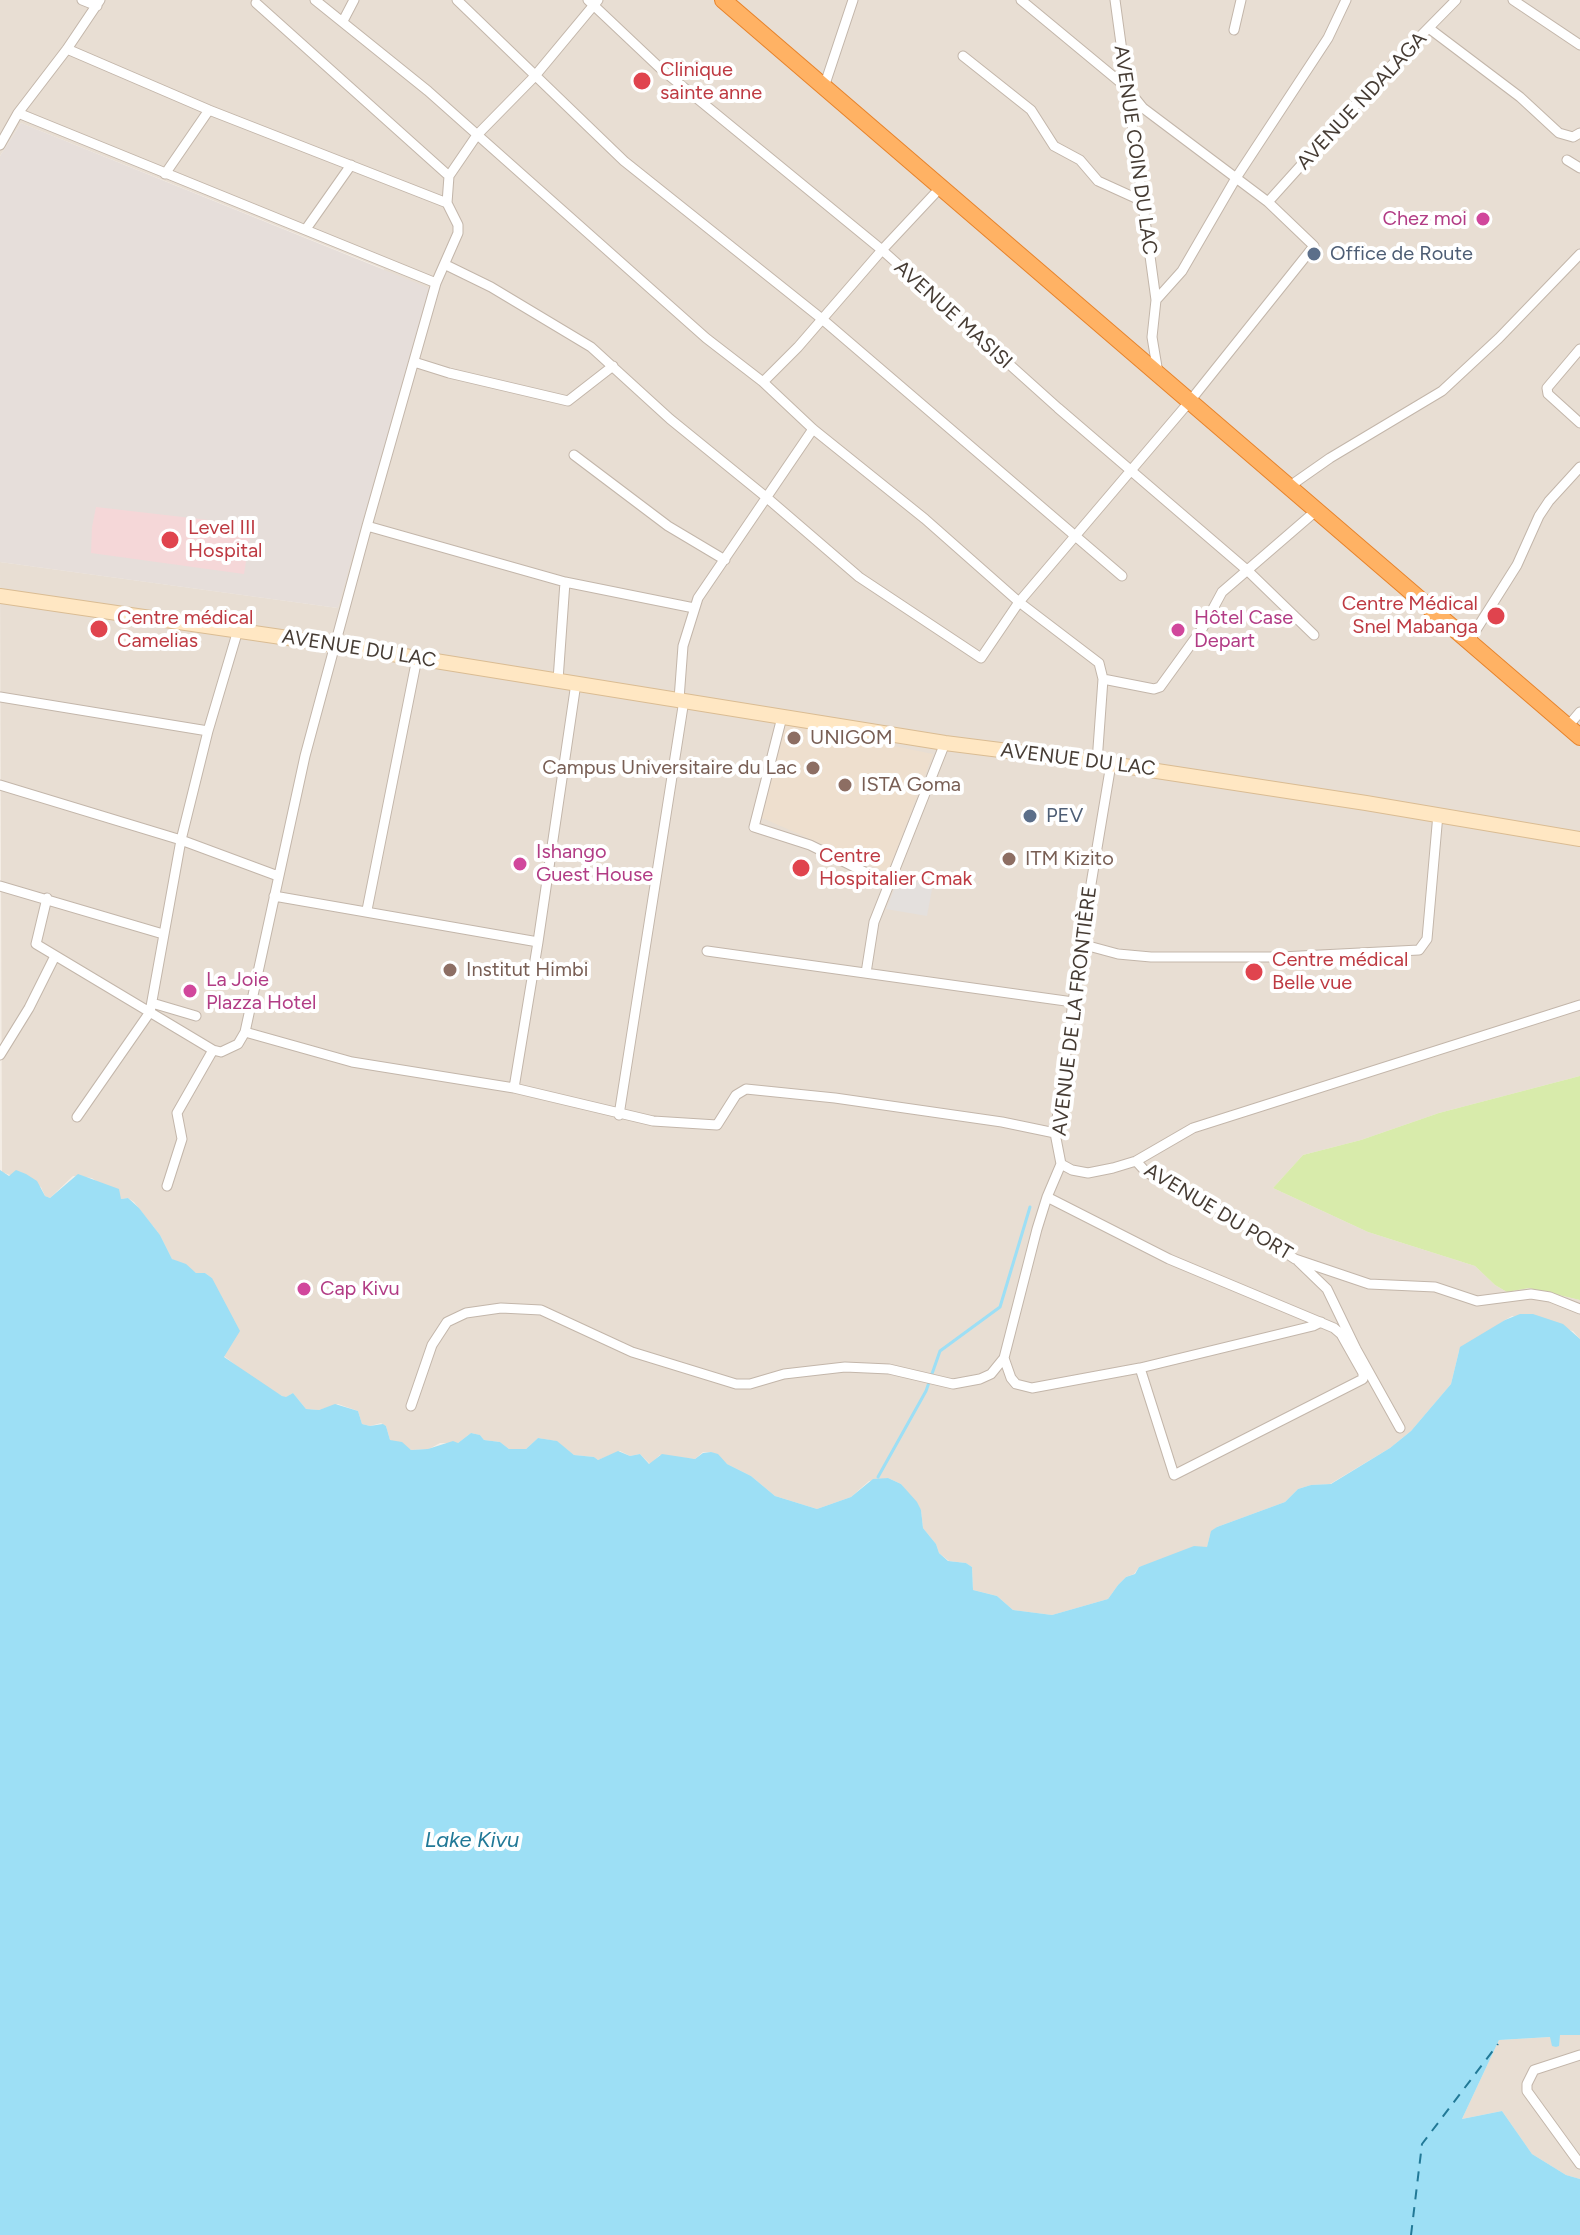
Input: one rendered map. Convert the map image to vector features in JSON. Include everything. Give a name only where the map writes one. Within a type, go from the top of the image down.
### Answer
[{"type":"highway","points":[[723,0],[1574,732]]},
{"type":"main road","name":"AVENUE DU LAC","points":[[0,596],[336,645],[945,743],[1104,763],[1438,814],[1580,839]]},
{"type":"street","points":[[0,145],[18,113],[99,3],[82,0]]},
{"type":"street","points":[[315,0],[477,135],[706,338],[763,382],[813,429],[925,519],[1019,602],[1099,663],[1103,679],[1154,689],[1160,687],[1202,629],[1222,592],[1317,510]]},
{"type":"street","points":[[343,21],[354,0]]},
{"type":"street","points":[[457,0],[624,161],[822,319],[1122,576]]},
{"type":"street","points":[[824,87],[853,0]]},
{"type":"street","points":[[446,265],[491,287],[591,347],[670,419],[859,577],[981,658],[1019,602],[1190,401],[1312,250],[1312,242],[1268,202],[1143,108],[1126,87],[1021,0]]},
{"type":"street","name":"AVENUE COIN DU LAC","points":[[1115,0],[1156,300],[1152,337],[1158,373]]},
{"type":"street","points":[[1234,30],[1241,0]]},
{"type":"street","points":[[1156,300],[1182,271],[1236,178],[1328,38],[1346,0]]},
{"type":"street","name":"AVENUE NDALAGA","points":[[1268,202],[1385,72],[1456,0]]},
{"type":"street","points":[[1513,0],[1580,45]]},
{"type":"street","points":[[47,898],[35,941],[55,956],[151,1008],[213,1050],[230,1050],[238,1044],[245,1032],[305,756],[367,526],[436,283],[458,233],[458,225],[447,203],[449,176],[477,135],[534,77],[593,2]]},
{"type":"street","name":"AVENUE MASISI","points":[[593,2],[660,68],[882,250],[1058,408],[1248,571],[1314,635]]},
{"type":"street","points":[[256,3],[449,176]]},
{"type":"street","points":[[1430,29],[1520,97],[1559,133],[1573,137],[1580,133]]},
{"type":"street","points":[[67,49],[209,110],[447,203]]},
{"type":"street","points":[[963,56],[1031,110],[1054,146],[1080,160],[1098,181],[1142,201]]},
{"type":"street","points":[[165,174],[209,110]]},
{"type":"street","points":[[18,113],[436,283]]},
{"type":"street","points":[[1567,160],[1580,168]]},
{"type":"street","points":[[306,229],[351,165]]},
{"type":"street","points":[[763,382],[941,187]]},
{"type":"street","points":[[1290,486],[1330,458],[1442,391],[1499,338],[1580,254]]},
{"type":"street","points":[[1580,349],[1547,388],[1548,394],[1580,423]]},
{"type":"street","points":[[414,362],[568,401],[613,366]]},
{"type":"street","points":[[619,1115],[682,699],[683,646],[700,594],[813,429]]},
{"type":"street","points":[[574,455],[668,526],[725,560]]},
{"type":"street","points":[[1469,641],[1517,565],[1539,516],[1580,467]]},
{"type":"street","points":[[367,526],[565,582],[694,608]]},
{"type":"street","points":[[558,680],[565,582]]},
{"type":"street","points":[[77,1117],[151,1008],[181,840],[208,731],[238,630]]},
{"type":"street","points":[[367,910],[417,658]]},
{"type":"street","name":"AVENUE DE LA FRONTIÈRE","points":[[1061,1164],[1055,1133],[1104,763],[1103,679]]},
{"type":"street","points":[[514,1088],[576,683]]},
{"type":"street","points":[[0,697],[208,731]]},
{"type":"street","points":[[1574,732],[1580,712]]},
{"type":"street","points":[[782,717],[754,827],[810,845],[889,884]]},
{"type":"street","points":[[866,973],[874,922],[945,743]]},
{"type":"street","points":[[0,785],[181,840],[278,876]]},
{"type":"street","points":[[1081,944],[1126,955],[1151,957],[1281,957],[1419,950],[1427,939],[1438,814]]},
{"type":"street","points":[[0,886],[163,934]]},
{"type":"street","points":[[274,896],[538,942]]},
{"type":"street","points":[[707,951],[1073,1002]]},
{"type":"street","points":[[0,1055],[33,1001],[55,956]]},
{"type":"street","points":[[411,1406],[432,1345],[447,1322],[466,1313],[501,1308],[541,1310],[632,1352],[736,1384],[750,1384],[784,1374],[845,1367],[889,1369],[940,1382],[968,1382],[991,1374],[1004,1358],[1047,1197],[1061,1164],[1088,1173],[1136,1161],[1193,1128],[1580,1005]]},
{"type":"street","points":[[151,1008],[196,1016]]},
{"type":"street","points":[[245,1032],[352,1062],[514,1088],[653,1121],[711,1126],[722,1121],[736,1095],[746,1089],[835,1098],[1002,1122],[1055,1133]]},
{"type":"street","points":[[167,1186],[182,1139],[177,1113],[213,1050]]},
{"type":"street","name":"AVENUE DU PORT","points":[[1136,1161],[1146,1172],[1224,1212],[1295,1259],[1378,1286],[1435,1287],[1477,1301],[1531,1294],[1550,1297],[1580,1309]]},
{"type":"street","points":[[1047,1197],[1169,1259],[1321,1322],[1341,1334],[1363,1373],[1363,1379],[1174,1475],[1140,1368]]},
{"type":"street","points":[[1295,1259],[1327,1289],[1400,1428]]},
{"type":"street","points":[[1004,1358],[1011,1378],[1024,1388],[1140,1368],[1321,1322]]},
{"type":"street","points":[[1580,2055],[1534,2070],[1527,2091],[1580,2164]]},
{"type":"shaded area","points":[[0,0],[1580,0],[1580,1076],[1439,1113],[1361,1140],[1303,1155],[1273,1188],[1368,1232],[1475,1266],[1507,1292],[1529,1288],[1580,1300],[1580,1339],[1573,1331],[1512,1316],[1459,1351],[1451,1384],[1411,1431],[1390,1448],[1330,1484],[1298,1489],[1285,1502],[1217,1527],[1210,1535],[1207,1547],[1139,1567],[1118,1585],[1108,1599],[1052,1615],[1013,1610],[997,1596],[973,1590],[972,1567],[949,1561],[939,1553],[923,1528],[921,1510],[901,1484],[888,1478],[869,1481],[851,1497],[817,1509],[775,1496],[751,1476],[711,1452],[703,1452],[695,1459],[660,1455],[650,1464],[640,1454],[630,1456],[620,1451],[598,1460],[574,1455],[556,1441],[538,1438],[526,1449],[509,1449],[500,1442],[484,1440],[480,1435],[471,1433],[458,1443],[440,1443],[429,1449],[411,1450],[390,1440],[386,1426],[381,1423],[370,1426],[362,1424],[358,1411],[338,1404],[319,1410],[306,1409],[293,1393],[285,1398],[256,1381],[224,1356],[212,1278],[172,1259],[160,1235],[134,1202],[128,1198],[121,1199],[92,1178],[73,1176],[50,1198],[45,1196],[41,1187],[2,1172],[0,562],[338,608],[384,269],[21,123],[0,156]]},
{"type":"shaded area","points":[[21,123],[429,288],[338,608],[0,562],[0,156]]},
{"type":"shaded area","name":"Level III Hospital","points":[[96,507],[252,525],[244,574],[91,553]]},
{"type":"shaded area","name":"ISTA Goma","points":[[785,724],[933,754],[888,873],[760,817]]},
{"type":"shaded area","points":[[899,878],[933,884],[927,916],[886,909]]},
{"type":"shaded area","points":[[1560,2035],[1580,2035],[1580,2179],[1566,2175],[1532,2154],[1502,2111],[1462,2119],[1499,2040],[1551,2037],[1556,2047]]},
{"type":"green space","points":[[1580,1076],[1580,1300],[1529,1288],[1507,1292],[1475,1266],[1368,1232],[1273,1188],[1303,1155],[1361,1140],[1439,1113]]},
{"type":"water","name":"Lake Kivu","points":[[0,1170],[9,1176],[16,1170],[26,1174],[37,1181],[45,1196],[50,1198],[78,1174],[119,1189],[121,1199],[128,1198],[139,1208],[160,1235],[172,1259],[212,1278],[240,1331],[224,1357],[282,1396],[293,1393],[306,1409],[319,1410],[335,1404],[358,1411],[362,1424],[383,1424],[390,1440],[402,1442],[411,1450],[428,1449],[453,1441],[458,1443],[471,1433],[480,1435],[484,1440],[500,1442],[509,1449],[526,1449],[538,1438],[557,1441],[574,1455],[598,1460],[618,1451],[630,1456],[640,1454],[649,1464],[662,1454],[695,1459],[711,1452],[751,1476],[775,1496],[817,1509],[851,1497],[873,1479],[888,1478],[901,1484],[917,1502],[923,1528],[939,1553],[948,1561],[966,1563],[972,1567],[973,1590],[997,1596],[1013,1610],[1052,1615],[1108,1599],[1118,1585],[1135,1574],[1139,1567],[1194,1546],[1207,1547],[1211,1531],[1217,1527],[1285,1502],[1298,1489],[1331,1484],[1390,1448],[1411,1431],[1451,1384],[1460,1347],[1505,1320],[1520,1314],[1533,1314],[1563,1324],[1580,1339],[1580,2035],[1560,2035],[1559,2046],[1556,2047],[1552,2046],[1550,2037],[1499,2040],[1462,2119],[1502,2111],[1532,2154],[1566,2175],[1580,2179],[1580,2235],[0,2235]]},
{"type":"waterway","points":[[878,1477],[926,1391],[940,1351],[1000,1307],[1030,1207]]},
{"type":"ferry route","points":[[1411,2235],[1422,2144],[1498,2044]]},
{"type":"place","name":"Clinique sainte anne","points":[[642,81]]},
{"type":"place","name":"Chez moi","points":[[1483,219]]},
{"type":"place","name":"Office de Route","points":[[1314,254]]},
{"type":"place","name":"Level III Hospital","points":[[170,540]]},
{"type":"place","name":"Centre Médical Snel Mabanga","points":[[1496,616]]},
{"type":"place","name":"Centre médical Camelias","points":[[99,629]]},
{"type":"place","name":"Hôtel Case Depart","points":[[1178,630]]},
{"type":"place","name":"UNIGOM","points":[[794,738]]},
{"type":"place","name":"Campus Universitaire du Lac","points":[[813,768]]},
{"type":"place","name":"ISTA Goma","points":[[845,785]]},
{"type":"place","name":"PEV","points":[[1030,816]]},
{"type":"place","name":"ITM Kizito","points":[[1009,859]]},
{"type":"place","name":"Ishango Guest House","points":[[520,864]]},
{"type":"place","name":"Centre Hospitalier Cmak","points":[[801,868]]},
{"type":"place","name":"Institut Himbi","points":[[450,970]]},
{"type":"place","name":"Centre médical Belle vue","points":[[1254,972]]},
{"type":"place","name":"La Joie Plazza Hotel","points":[[190,991]]},
{"type":"place","name":"Cap Kivu","points":[[304,1289]]}]
